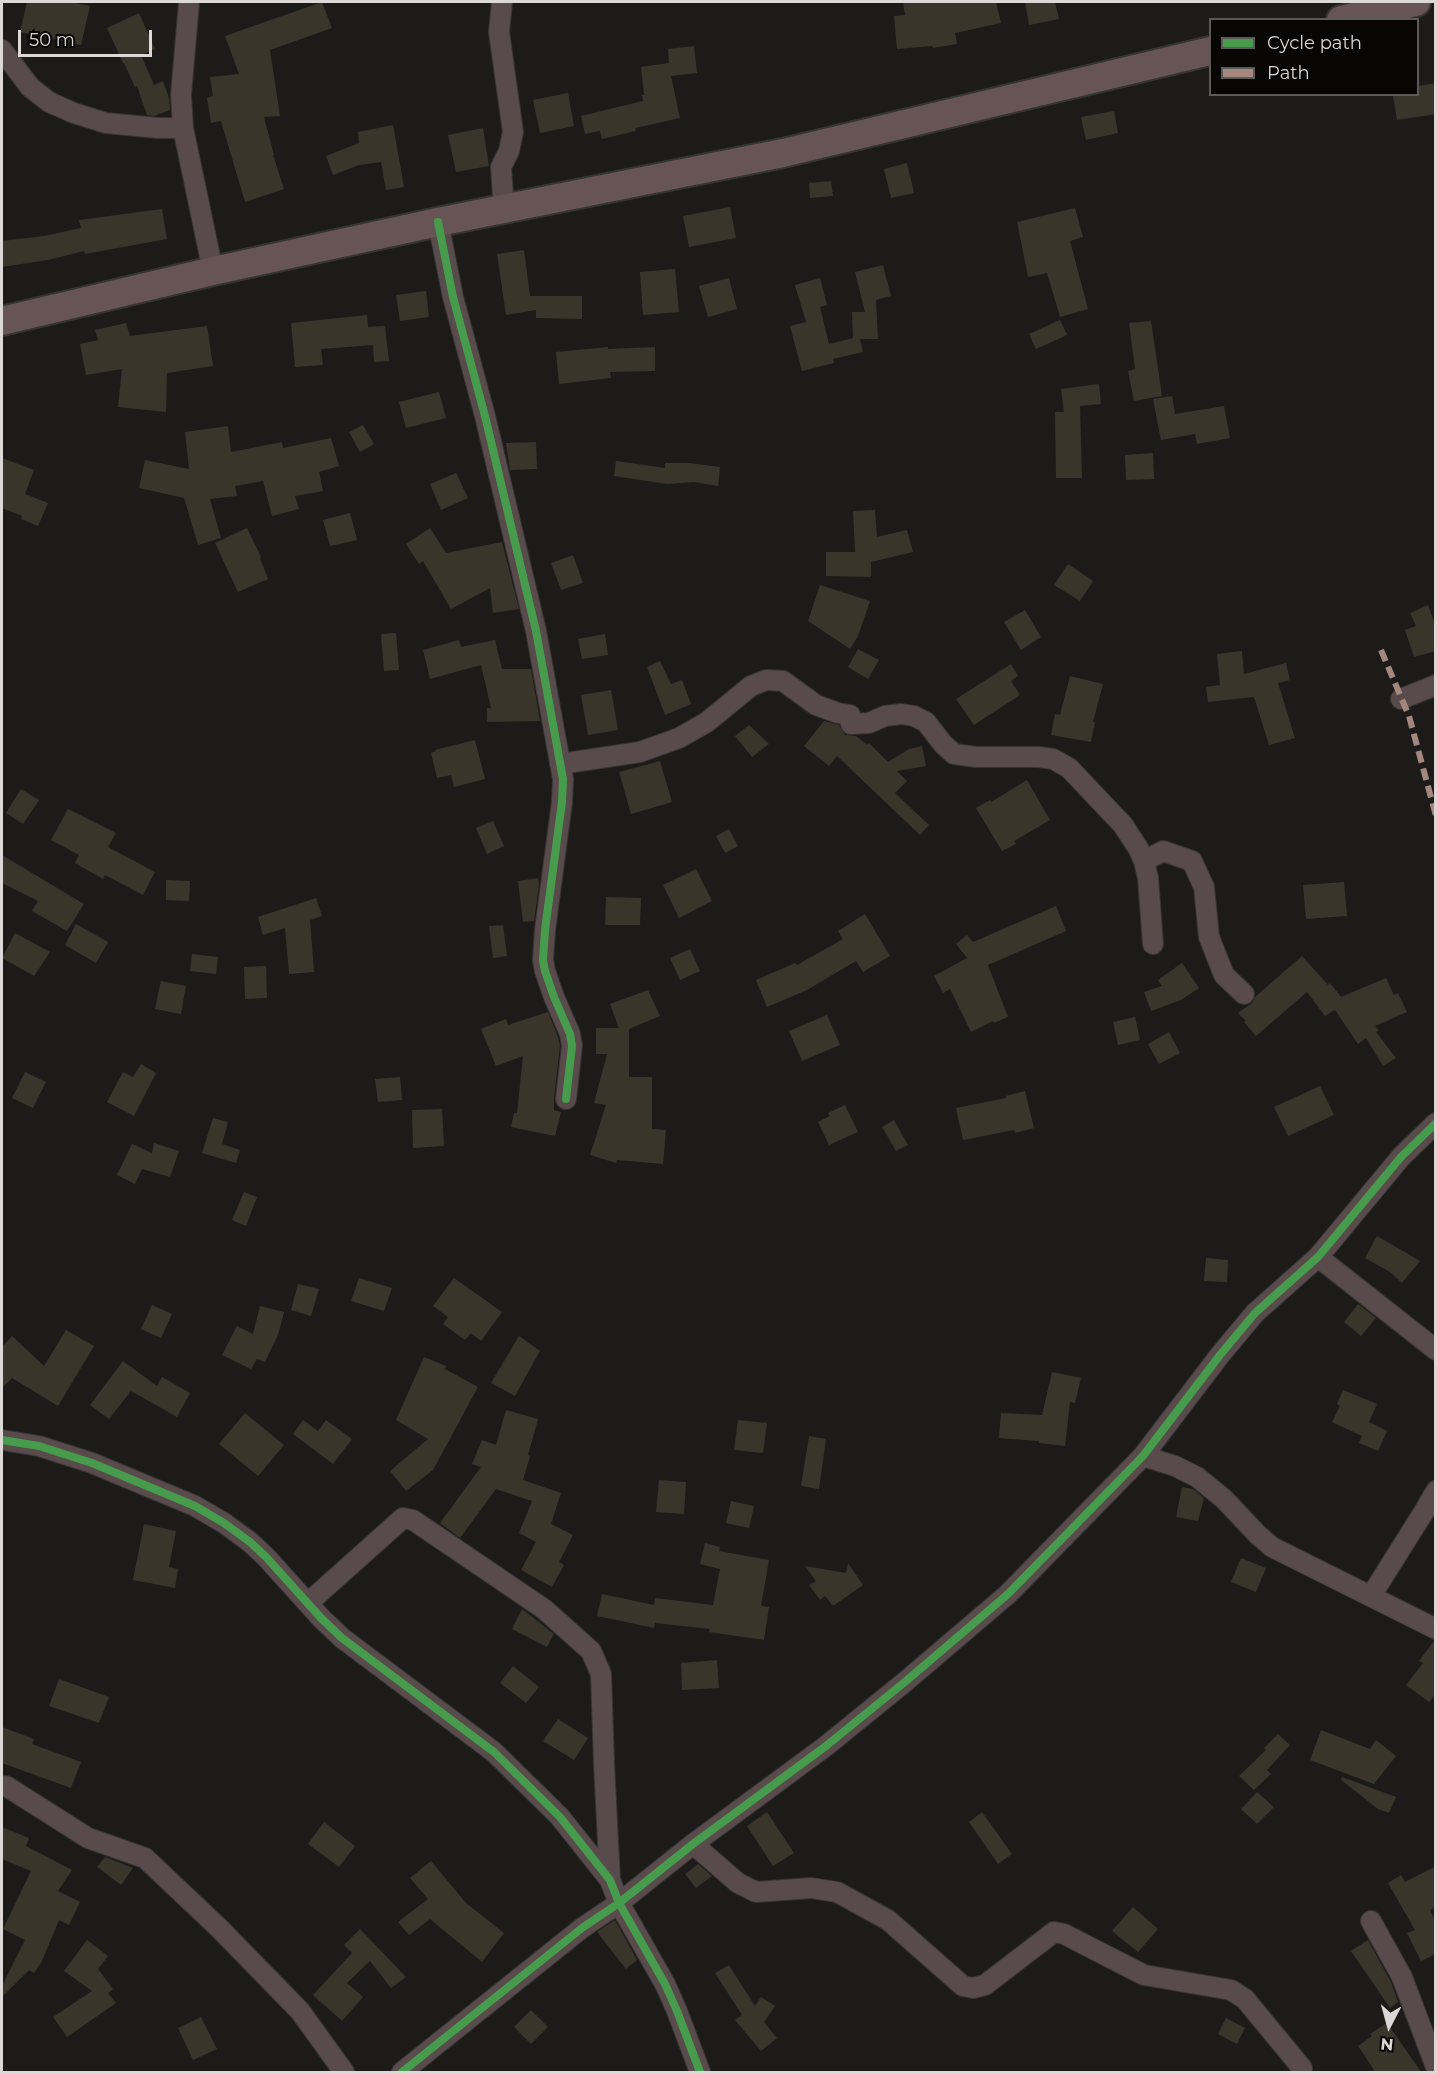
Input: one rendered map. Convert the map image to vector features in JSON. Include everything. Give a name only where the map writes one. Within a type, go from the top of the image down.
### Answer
[{"type":"main road","points":[[1349,18],[1416,2]]},
{"type":"main road","points":[[2,321],[213,271],[438,222],[783,153],[1209,51]]},
{"type":"street","points":[[189,2],[181,95],[183,128],[213,271]]},
{"type":"street","points":[[502,2],[499,32],[513,132],[509,151],[501,167],[504,210]]},
{"type":"street","points":[[2,50],[30,87],[49,102],[74,113],[106,123],[183,128]]},
{"type":"street","points":[[438,222],[453,297],[485,416],[536,631],[563,779],[543,960],[544,971],[570,1034],[572,1046],[566,1099]]},
{"type":"street","points":[[560,764],[640,752],[679,738],[707,722],[751,686],[766,680],[783,681],[816,705],[850,715],[851,724],[869,723],[885,716],[901,714],[914,716],[926,722],[954,754],[964,757],[1015,756],[1053,759],[1069,768],[1123,825],[1144,861],[1148,878],[1153,944]]},
{"type":"street","points":[[1401,699],[1436,685]]},
{"type":"street","points":[[1144,861],[1163,851],[1192,861],[1204,887],[1209,937],[1224,975],[1244,994]]},
{"type":"street","points":[[402,2073],[582,1928],[619,1903],[693,1844],[826,1746],[1008,1594],[1143,1456],[1255,1313],[1318,1257],[1401,1157],[1436,1124]]},
{"type":"street","points":[[1318,1257],[1436,1350]]},
{"type":"street","points":[[2,1440],[39,1446],[92,1463],[195,1506],[224,1522],[250,1542],[342,1638],[495,1752],[560,1817],[610,1880],[619,1903],[678,2011],[700,2073]]},
{"type":"street","points":[[1143,1456],[1175,1466],[1197,1477],[1224,1499],[1258,1535],[1272,1546],[1436,1629]]},
{"type":"street","points":[[1371,1596],[1436,1491]]},
{"type":"street","points":[[308,1603],[390,1527],[403,1518],[413,1520],[526,1596],[591,1651],[602,1674],[610,1880]]},
{"type":"street","points":[[6,1786],[88,1838],[145,1858],[219,1928],[300,2011],[344,2073]]},
{"type":"street","points":[[693,1844],[738,1883],[756,1892],[811,1888],[837,1892],[888,1920],[963,1986],[973,1988],[985,1985],[1054,1932],[1064,1934],[1144,1975],[1231,1990],[1245,1999],[1302,2068]]},
{"type":"street","points":[[1371,1921],[1402,1977],[1436,2067]]},
{"type":"building","points":[[27,2],[70,2],[90,6],[81,45],[20,32]]},
{"type":"building","points":[[322,2],[332,28],[270,50],[280,116],[264,117],[284,189],[245,202],[221,121],[211,123],[207,98],[213,96],[210,77],[239,74],[225,36]]},
{"type":"building","points":[[903,2],[996,2],[1001,23],[955,33],[957,44],[933,48],[932,46],[897,49],[894,16],[905,15]]},
{"type":"building","points":[[1025,2],[1055,2],[1059,19],[1029,25]]},
{"type":"building","points":[[139,13],[155,49],[141,55],[154,85],[163,81],[169,98],[170,110],[154,116],[147,115],[137,86],[135,87],[107,28]]},
{"type":"building","points":[[694,46],[697,73],[671,76],[680,118],[635,128],[636,131],[602,139],[600,131],[585,134],[581,116],[643,101],[641,67],[669,63],[668,49]]},
{"type":"building","points":[[1436,83],[1436,114],[1397,120],[1393,96],[1419,96],[1419,86]]},
{"type":"building","points":[[568,93],[574,126],[540,133],[533,100]]},
{"type":"building","points":[[1114,111],[1118,133],[1086,140],[1081,117]]},
{"type":"building","points":[[393,125],[404,187],[386,190],[381,162],[359,165],[333,175],[326,156],[359,143],[358,132]]},
{"type":"building","points":[[483,128],[489,166],[456,172],[448,135]]},
{"type":"building","points":[[907,163],[914,193],[891,198],[884,169]]},
{"type":"building","points":[[831,181],[833,196],[810,198],[809,183]]},
{"type":"building","points":[[730,207],[736,238],[689,247],[683,216]]},
{"type":"building","points":[[1075,208],[1083,237],[1070,241],[1088,309],[1060,317],[1047,273],[1028,277],[1017,222]]},
{"type":"building","points":[[162,209],[167,239],[85,254],[84,251],[48,260],[2,267],[2,241],[44,236],[81,228],[79,220]]},
{"type":"building","points":[[524,250],[530,296],[582,296],[582,319],[536,318],[536,310],[506,315],[497,254]]},
{"type":"building","points":[[883,265],[891,296],[876,300],[878,339],[860,339],[863,352],[833,359],[834,363],[802,371],[790,326],[806,322],[795,285],[820,278],[827,305],[820,307],[829,344],[853,338],[852,312],[865,312],[855,272]]},
{"type":"building","points":[[675,269],[679,312],[643,315],[640,272]]},
{"type":"building","points":[[729,278],[737,309],[708,317],[699,286]]},
{"type":"building","points":[[426,291],[429,317],[400,321],[396,295]]},
{"type":"building","points":[[367,315],[368,327],[385,326],[389,361],[374,362],[373,345],[321,349],[323,365],[295,367],[291,323]]},
{"type":"building","points":[[1060,320],[1067,335],[1036,349],[1029,334]]},
{"type":"building","points":[[1151,321],[1162,396],[1134,401],[1128,371],[1135,369],[1129,323]]},
{"type":"building","points":[[126,323],[130,336],[207,326],[213,366],[167,373],[166,412],[118,407],[122,369],[86,375],[80,344],[98,340],[95,330]]},
{"type":"building","points":[[608,347],[608,349],[655,347],[655,371],[610,372],[611,378],[559,384],[556,352]]},
{"type":"building","points":[[1099,384],[1101,404],[1080,406],[1082,478],[1056,478],[1055,412],[1064,412],[1061,389]]},
{"type":"building","points":[[439,392],[446,418],[406,428],[399,402]]},
{"type":"building","points":[[1172,396],[1175,414],[1224,406],[1230,438],[1197,444],[1195,434],[1161,440],[1153,399]]},
{"type":"building","points":[[363,425],[374,444],[360,452],[349,432]]},
{"type":"building","points":[[228,426],[231,452],[282,442],[283,448],[331,438],[339,466],[319,472],[323,491],[295,496],[299,509],[272,516],[263,481],[235,486],[237,496],[210,499],[221,538],[198,545],[184,498],[139,488],[145,460],[189,469],[185,432]]},
{"type":"building","points":[[536,442],[537,469],[510,470],[506,443]]},
{"type":"building","points":[[1153,453],[1154,479],[1126,480],[1125,455]]},
{"type":"building","points":[[2,458],[34,470],[25,494],[48,503],[38,526],[2,508]]},
{"type":"building","points":[[616,461],[665,468],[665,463],[720,467],[718,486],[694,482],[667,484],[614,476]]},
{"type":"building","points":[[456,473],[468,498],[441,510],[430,484]]},
{"type":"building","points":[[875,510],[877,537],[907,530],[913,552],[871,562],[871,577],[826,576],[826,552],[855,552],[853,511]]},
{"type":"building","points":[[350,513],[357,540],[330,546],[323,520]]},
{"type":"building","points":[[247,528],[261,557],[268,579],[238,592],[215,543]]},
{"type":"building","points":[[430,528],[446,553],[502,542],[519,609],[493,613],[490,588],[451,609],[423,561],[419,564],[406,544]]},
{"type":"building","points":[[573,555],[583,583],[561,590],[551,563]]},
{"type":"building","points":[[1068,564],[1093,581],[1080,601],[1054,585]]},
{"type":"building","points":[[820,585],[870,601],[858,636],[850,649],[808,621]]},
{"type":"building","points":[[1428,605],[1436,627],[1436,651],[1414,657],[1405,630],[1416,626],[1410,613]]},
{"type":"building","points":[[1025,610],[1041,637],[1021,650],[1004,622]]},
{"type":"building","points":[[396,633],[399,670],[384,671],[381,634]]},
{"type":"building","points":[[605,634],[608,655],[582,659],[578,639]]},
{"type":"building","points":[[459,640],[461,647],[495,640],[502,669],[531,669],[540,721],[487,722],[487,708],[491,708],[481,665],[430,679],[423,650]]},
{"type":"building","points":[[858,649],[879,660],[868,679],[848,667]]},
{"type":"building","points":[[1242,651],[1244,674],[1286,663],[1290,680],[1278,683],[1295,738],[1269,745],[1254,697],[1208,702],[1206,687],[1220,685],[1217,654]]},
{"type":"building","points":[[660,661],[671,684],[682,680],[691,704],[665,715],[647,667]]},
{"type":"building","points":[[1011,664],[1018,676],[1011,681],[1020,695],[974,725],[956,699]]},
{"type":"building","points":[[1070,676],[1103,684],[1093,722],[1095,722],[1091,742],[1051,735],[1055,714],[1060,715]]},
{"type":"building","points":[[611,690],[618,730],[588,735],[581,695]]},
{"type":"building","points":[[824,721],[839,725],[845,735],[856,736],[867,745],[869,743],[888,762],[909,749],[922,746],[926,766],[897,771],[907,781],[895,793],[929,825],[920,835],[837,756],[829,766],[804,746]]},
{"type":"building","points":[[749,725],[769,744],[752,757],[735,736]]},
{"type":"building","points":[[475,740],[485,779],[454,787],[451,775],[437,778],[431,753]]},
{"type":"building","points":[[660,761],[672,802],[631,814],[619,772]]},
{"type":"building","points":[[1027,780],[1050,820],[1014,841],[1016,844],[1002,851],[976,808],[990,800],[991,802]]},
{"type":"building","points":[[21,789],[39,800],[23,824],[6,813]]},
{"type":"building","points":[[68,809],[116,833],[108,847],[155,872],[143,895],[105,875],[103,879],[75,863],[79,855],[51,840]]},
{"type":"building","points":[[493,821],[504,846],[487,854],[476,828]]},
{"type":"building","points":[[729,829],[738,846],[725,853],[716,836]]},
{"type":"building","points":[[2,855],[84,904],[67,931],[32,911],[38,901],[2,883]]},
{"type":"building","points":[[696,869],[712,901],[679,918],[663,885]]},
{"type":"building","points":[[538,878],[534,921],[523,922],[518,881]]},
{"type":"building","points":[[166,880],[190,881],[189,901],[166,900]]},
{"type":"building","points":[[1344,882],[1347,916],[1306,919],[1303,885]]},
{"type":"building","points":[[606,897],[641,898],[640,925],[605,925]]},
{"type":"building","points":[[316,898],[322,916],[310,920],[314,972],[289,974],[285,928],[263,935],[258,917]]},
{"type":"building","points":[[1056,906],[1066,931],[988,965],[1008,1017],[994,1023],[993,1021],[971,1032],[950,989],[943,993],[934,976],[967,958],[956,944],[967,935],[973,942]]},
{"type":"building","points":[[865,914],[890,956],[863,972],[856,961],[807,990],[767,1007],[756,980],[795,963],[797,965],[843,939],[838,931]]},
{"type":"building","points":[[76,924],[108,942],[96,963],[65,945]]},
{"type":"building","points":[[503,925],[507,956],[493,958],[489,926]]},
{"type":"building","points":[[15,933],[50,952],[34,976],[2,958]]},
{"type":"building","points":[[690,949],[700,971],[680,980],[670,958]]},
{"type":"building","points":[[192,954],[218,957],[216,974],[190,971]]},
{"type":"building","points":[[1302,956],[1341,997],[1386,978],[1394,995],[1398,993],[1407,1012],[1375,1026],[1379,1030],[1376,1032],[1396,1058],[1383,1066],[1366,1038],[1358,1044],[1335,1010],[1325,1016],[1307,992],[1256,1036],[1238,1013],[1252,1003],[1255,997]]},
{"type":"building","points":[[1182,963],[1199,988],[1181,1000],[1151,1011],[1144,992],[1162,986],[1158,980]]},
{"type":"building","points":[[266,966],[267,998],[245,999],[244,967]]},
{"type":"building","points":[[161,981],[186,986],[181,1014],[155,1009]]},
{"type":"building","points":[[648,990],[660,1016],[629,1029],[629,1077],[652,1077],[652,1129],[666,1130],[663,1164],[617,1160],[616,1163],[590,1155],[606,1105],[594,1103],[607,1054],[596,1054],[596,1028],[619,1028],[610,1004]]},
{"type":"building","points":[[548,1012],[560,1046],[554,1110],[561,1112],[555,1136],[511,1127],[514,1113],[517,1113],[523,1056],[496,1066],[481,1029],[506,1019],[508,1025]]},
{"type":"building","points":[[827,1015],[840,1045],[802,1061],[789,1031]]},
{"type":"building","points":[[1135,1017],[1140,1040],[1118,1045],[1113,1022]]},
{"type":"building","points":[[1169,1032],[1180,1053],[1159,1064],[1148,1044]]},
{"type":"building","points":[[141,1064],[156,1073],[134,1116],[107,1102],[123,1072],[133,1077]]},
{"type":"building","points":[[25,1072],[46,1082],[33,1108],[12,1098]]},
{"type":"building","points":[[400,1077],[402,1100],[378,1102],[375,1079]]},
{"type":"building","points":[[1320,1086],[1334,1115],[1288,1136],[1274,1107]]},
{"type":"building","points":[[1025,1091],[1034,1128],[963,1140],[956,1108],[1006,1098],[1006,1096]]},
{"type":"building","points":[[845,1105],[858,1132],[829,1145],[818,1122],[830,1116],[828,1113]]},
{"type":"building","points":[[442,1109],[444,1146],[413,1148],[412,1110]]},
{"type":"building","points":[[213,1118],[228,1122],[222,1144],[240,1150],[236,1163],[202,1153]]},
{"type":"building","points":[[894,1120],[908,1145],[896,1151],[882,1127]]},
{"type":"building","points":[[154,1143],[179,1151],[170,1177],[142,1169],[135,1184],[117,1175],[132,1144],[152,1153]]},
{"type":"building","points":[[244,1192],[257,1197],[246,1226],[232,1220]]},
{"type":"building","points":[[1377,1236],[1420,1261],[1402,1283],[1390,1272],[1365,1258]]},
{"type":"building","points":[[1206,1258],[1228,1260],[1227,1282],[1204,1281]]},
{"type":"building","points":[[359,1278],[392,1288],[384,1311],[351,1301]]},
{"type":"building","points":[[454,1278],[502,1312],[481,1341],[471,1333],[465,1340],[443,1324],[448,1317],[433,1306]]},
{"type":"building","points":[[298,1284],[319,1289],[311,1316],[291,1310]]},
{"type":"building","points":[[1358,1304],[1376,1318],[1361,1336],[1344,1322]]},
{"type":"building","points":[[152,1305],[172,1314],[161,1338],[141,1329]]},
{"type":"building","points":[[260,1306],[284,1312],[278,1335],[265,1362],[257,1359],[251,1369],[222,1355],[237,1326],[253,1334]]},
{"type":"building","points":[[66,1330],[94,1346],[58,1406],[12,1378],[2,1388],[2,1347],[12,1336],[44,1366]]},
{"type":"building","points":[[519,1336],[540,1351],[515,1396],[491,1383]]},
{"type":"building","points":[[424,1357],[446,1366],[445,1369],[478,1387],[433,1470],[406,1491],[390,1471],[428,1439],[396,1420]]},
{"type":"building","points":[[123,1361],[157,1386],[162,1377],[190,1393],[177,1417],[131,1391],[109,1419],[90,1405]]},
{"type":"building","points":[[1052,1372],[1081,1378],[1075,1403],[1070,1402],[1065,1446],[1039,1443],[1039,1441],[999,1438],[1001,1413],[1042,1415]]},
{"type":"building","points":[[1343,1390],[1377,1404],[1369,1422],[1387,1431],[1378,1451],[1359,1443],[1362,1436],[1332,1422],[1340,1406],[1337,1404]]},
{"type":"building","points":[[506,1410],[538,1419],[523,1480],[561,1493],[551,1524],[573,1535],[559,1562],[564,1565],[552,1587],[521,1570],[536,1542],[519,1533],[532,1501],[496,1489],[460,1538],[440,1523],[481,1467],[472,1464],[482,1440],[496,1445]]},
{"type":"building","points":[[245,1413],[284,1445],[258,1476],[219,1444]]},
{"type":"building","points":[[303,1420],[318,1431],[326,1420],[352,1439],[333,1464],[293,1434]]},
{"type":"building","points":[[738,1420],[767,1423],[763,1453],[734,1450]]},
{"type":"building","points":[[809,1436],[826,1439],[819,1489],[801,1486]]},
{"type":"building","points":[[659,1480],[686,1482],[684,1514],[656,1512]]},
{"type":"building","points":[[1182,1487],[1193,1489],[1204,1498],[1198,1521],[1176,1517]]},
{"type":"building","points":[[731,1501],[754,1506],[749,1528],[726,1523]]},
{"type":"building","points":[[144,1524],[176,1531],[169,1567],[178,1569],[175,1588],[133,1580]]},
{"type":"building","points":[[705,1543],[720,1547],[719,1551],[769,1560],[761,1606],[769,1607],[764,1640],[709,1632],[710,1629],[655,1623],[654,1628],[597,1616],[602,1594],[654,1605],[655,1598],[713,1605],[720,1569],[700,1564]]},
{"type":"building","points":[[1241,1558],[1266,1568],[1256,1592],[1231,1582]]},
{"type":"building","points":[[848,1563],[863,1585],[833,1606],[825,1596],[820,1600],[809,1585],[816,1581],[805,1566],[846,1573]]},
{"type":"building","points":[[522,1609],[554,1634],[547,1647],[512,1629]]},
{"type":"building","points":[[1434,1641],[1436,1694],[1429,1702],[1406,1685],[1423,1663],[1419,1661]]},
{"type":"building","points":[[717,1660],[719,1688],[682,1690],[681,1663]]},
{"type":"building","points":[[513,1666],[539,1687],[526,1703],[500,1683]]},
{"type":"building","points":[[59,1679],[109,1697],[99,1723],[49,1706]]},
{"type":"building","points":[[558,1719],[588,1738],[574,1760],[543,1741]]},
{"type":"building","points":[[2,1727],[34,1739],[32,1744],[81,1762],[71,1788],[2,1763]]},
{"type":"building","points":[[1321,1730],[1370,1749],[1376,1740],[1396,1756],[1374,1784],[1310,1760]]},
{"type":"building","points":[[1278,1734],[1290,1745],[1267,1770],[1271,1774],[1254,1790],[1239,1776],[1266,1750],[1264,1748]]},
{"type":"building","points":[[1342,1777],[1396,1797],[1389,1813],[1378,1809],[1341,1780]]},
{"type":"building","points":[[1257,1792],[1274,1807],[1257,1824],[1241,1809]]},
{"type":"building","points":[[767,1812],[794,1853],[773,1866],[747,1826]]},
{"type":"building","points":[[982,1812],[1012,1854],[998,1864],[969,1822]]},
{"type":"building","points":[[324,1822],[355,1846],[339,1867],[308,1844]]},
{"type":"building","points":[[2,1827],[29,1838],[26,1846],[72,1870],[58,1891],[80,1902],[69,1925],[59,1920],[42,1961],[34,1973],[29,1970],[2,1997],[2,1986],[25,1940],[3,1929],[31,1871],[2,1859]]},
{"type":"building","points":[[105,1857],[133,1868],[121,1885],[97,1867]]},
{"type":"building","points":[[431,1861],[466,1903],[504,1933],[482,1962],[430,1919],[409,1935],[398,1922],[428,1899],[410,1878]]},
{"type":"building","points":[[698,1864],[712,1876],[696,1888],[685,1874]]},
{"type":"building","points":[[1436,1866],[1436,1907],[1430,1910],[1436,1922],[1436,1954],[1421,1961],[1407,1933],[1415,1930],[1388,1883],[1401,1875],[1405,1882]]},
{"type":"building","points":[[1133,1907],[1158,1929],[1138,1952],[1112,1931]]},
{"type":"building","points":[[615,1920],[637,1960],[626,1969],[597,1932]]},
{"type":"building","points":[[360,1929],[406,1977],[391,1988],[370,1961],[347,1983],[363,1997],[342,2021],[313,1995],[352,1953],[344,1945]]},
{"type":"building","points":[[87,1940],[108,1956],[98,1969],[113,1989],[108,1993],[116,2003],[67,2037],[53,2017],[92,1991],[64,1971]]},
{"type":"building","points":[[1368,1940],[1391,1982],[1398,2002],[1390,2008],[1351,1951]]},
{"type":"building","points":[[729,1965],[755,2006],[761,1997],[775,2006],[764,2022],[777,2038],[761,2051],[735,2020],[742,2015],[715,1973]]},
{"type":"building","points":[[531,2010],[548,2027],[531,2044],[514,2027]]},
{"type":"building","points":[[201,2017],[217,2049],[193,2060],[178,2028]]},
{"type":"building","points":[[1226,2018],[1245,2028],[1237,2044],[1218,2034]]},
{"type":"building","points":[[1387,2023],[1422,2073],[1376,2073],[1358,2046],[1372,2036],[1370,2034]]},
{"type":"marked path","points":[[1381,650],[1409,716],[1436,816]]},
{"type":"cycle path","points":[[438,222],[453,297],[485,416],[536,631],[563,779],[543,960],[554,997],[570,1034],[572,1046],[566,1099]]},
{"type":"cycle path","points":[[402,2072],[582,1928],[619,1903],[693,1844],[826,1746],[1008,1594],[1143,1456],[1255,1313],[1318,1257],[1401,1157],[1436,1123]]},
{"type":"cycle path","points":[[2,1440],[39,1446],[92,1463],[195,1506],[224,1523],[266,1557],[342,1638],[494,1752],[560,1817],[610,1880],[619,1903],[665,1984],[700,2072]]}]
